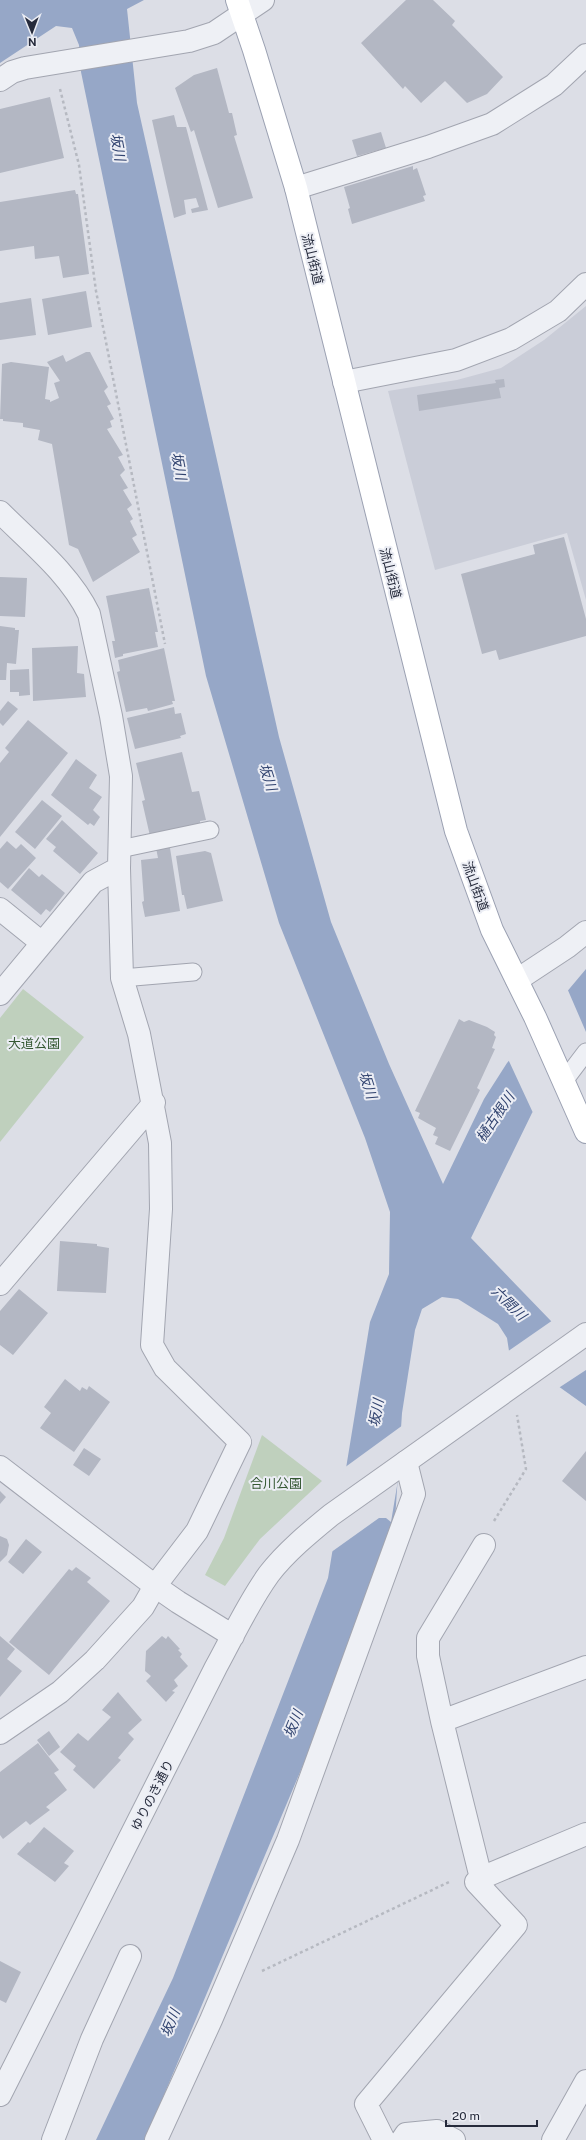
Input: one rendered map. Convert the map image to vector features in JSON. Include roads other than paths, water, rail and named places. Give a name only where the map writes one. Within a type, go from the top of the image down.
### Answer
[{"type":"main road","name":"流山街道","points":[[240,8],[296,188],[456,831],[492,930],[563,1078],[586,1132]]},
{"type":"street","points":[[0,80],[12,72],[25,68],[136,51],[189,41],[214,34],[240,8],[263,0]]},
{"type":"street","points":[[296,188],[428,148],[492,124],[554,85],[586,55]]},
{"type":"street","points":[[344,382],[456,360],[511,339],[558,311],[586,284]]},
{"type":"street","points":[[0,512],[70,583],[83,600],[89,614],[111,716],[121,776],[119,859],[122,978],[139,1034],[154,1103],[160,1143],[161,1209],[152,1345],[165,1368],[240,1442],[197,1531],[155,1586],[143,1607],[95,1660],[60,1692],[0,1733]]},
{"type":"street","points":[[0,994],[93,882],[119,859]]},
{"type":"street","points":[[0,909],[42,943]]},
{"type":"street","points":[[517,980],[567,947],[586,932]]},
{"type":"street","points":[[0,1284],[154,1103]]},
{"type":"street","name":"ゆりのき通り","points":[[0,2095],[233,1636],[270,1574],[300,1541],[331,1515],[582,1336]]},
{"type":"street","points":[[156,2140],[230,1978],[288,1840],[414,1494],[403,1464]]},
{"type":"street","points":[[0,1467],[155,1586],[233,1636]]},
{"type":"street","points":[[384,2140],[366,2104],[516,1925],[479,1880],[428,1656],[428,1638],[484,1544]]},
{"type":"street","points":[[442,1721],[586,1667]]},
{"type":"street","points":[[479,1880],[586,1834]]},
{"type":"street","points":[[53,2140],[92,2039],[130,1956]]},
{"type":"street","points":[[553,2140],[586,2080]]},
{"type":"street","points":[[402,2140],[406,2134],[437,2131],[454,2140]]},
{"type":"lane","points":[[119,859],[210,830]]},
{"type":"lane","points":[[122,978],[193,972]]},
{"type":"lane","points":[[563,1078],[586,1052]]},
{"type":"water","points":[[0,0],[144,0],[127,9],[137,103],[279,737],[331,922],[389,1064],[443,1184],[484,1099],[507,1063],[586,969],[586,1040],[532,1113],[471,1238],[551,1321],[586,1349],[586,1406],[509,1351],[507,1338],[498,1324],[458,1299],[442,1297],[422,1309],[415,1330],[402,1413],[395,1520],[314,1739],[145,2140],[96,2140],[173,1978],[328,1578],[370,1322],[389,1274],[390,1212],[365,1138],[279,923],[206,676],[81,72],[79,45],[72,28],[56,26],[0,63]]},
{"type":"water label","name":"坂川","points":[[118,147]]},
{"type":"water label","name":"坂川","points":[[179,466]]},
{"type":"water label","name":"坂川","points":[[268,777]]},
{"type":"water label","name":"坂川","points":[[368,1085]]},
{"type":"water label","name":"樋古根川","points":[[495,1117]]},
{"type":"water label","name":"六間川","points":[[509,1303]]},
{"type":"water label","name":"坂川","points":[[376,1413]]},
{"type":"water label","name":"坂川","points":[[293,1724]]},
{"type":"water label","name":"坂川","points":[[170,2023]]},
{"type":"park label","name":"大道公園","points":[[34,1043]]},
{"type":"park label","name":"合川公園","points":[[276,1483]]}]
